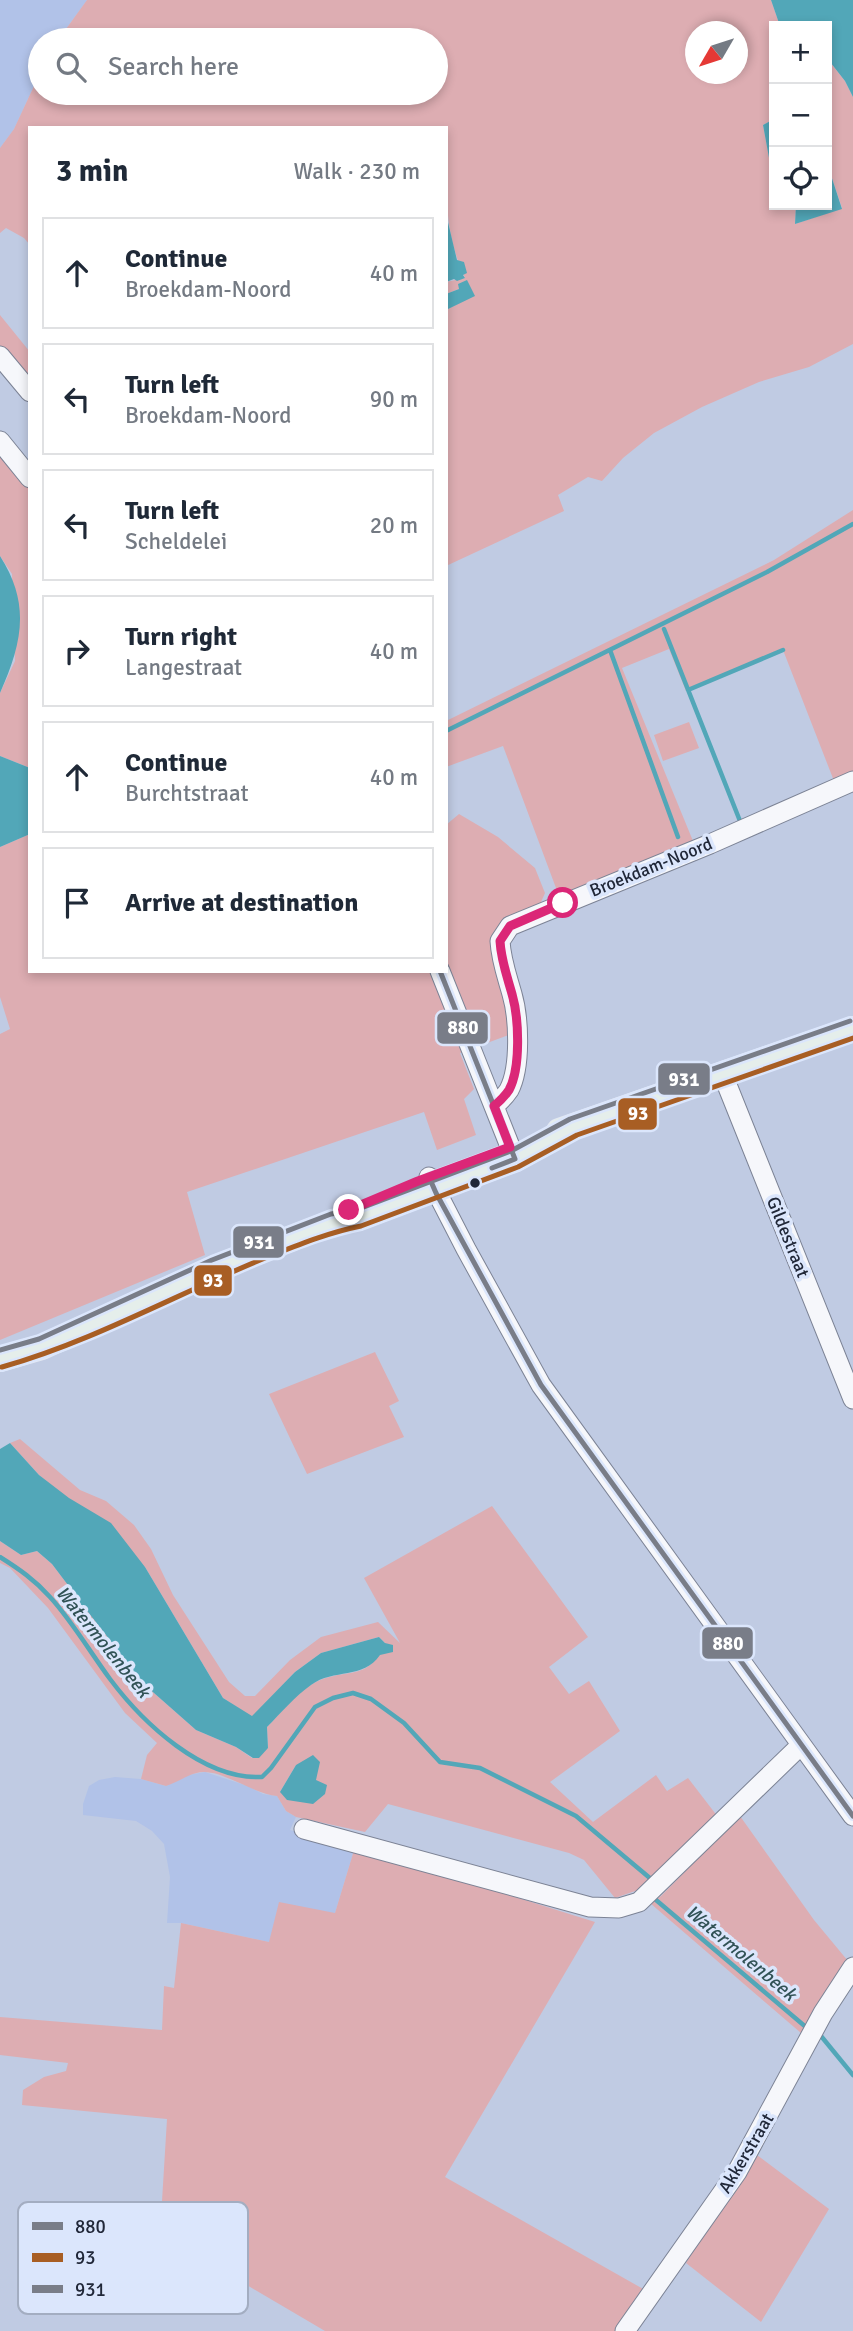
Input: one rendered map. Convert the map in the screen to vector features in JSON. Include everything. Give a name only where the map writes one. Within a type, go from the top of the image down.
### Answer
[{"type":"main road","points":[[0,1359],[42,1347],[215,1268],[334,1222],[349,1210],[371,1200],[432,1183],[573,1127],[853,1029]]},
{"type":"street","points":[[0,356],[28,391]]},
{"type":"street","points":[[0,441],[28,476]]},
{"type":"street","name":"Broekdam-Noord","points":[[494,1106],[508,1091],[515,1071],[517,1020],[502,961],[500,941],[510,926],[710,844],[853,781]]},
{"type":"street","points":[[441,973],[513,1153]]},
{"type":"street","name":"Gildestraat","points":[[723,1075],[853,1399]]},
{"type":"street","points":[[432,1183],[541,1385],[853,1816]]},
{"type":"street","points":[[304,1829],[590,1908],[619,1908],[639,1902],[800,1746]]},
{"type":"street","name":"Akkerstraat","points":[[625,2331],[737,2172],[823,2013],[853,1967]]},
{"type":"shaded area","points":[[0,0],[87,0],[67,28],[28,28],[28,99],[14,129],[0,148]]},
{"type":"shaded area","points":[[87,0],[771,0],[778,21],[769,21],[769,122],[763,125],[769,158],[769,210],[796,210],[795,224],[842,208],[832,178],[832,64],[853,97],[853,344],[809,367],[759,382],[702,407],[654,433],[623,458],[602,481],[588,477],[558,495],[564,511],[448,565],[448,309],[474,295],[459,289],[448,293],[448,282],[465,278],[452,241],[449,223],[448,126],[28,126],[28,243],[6,228],[0,233],[0,148],[14,129],[28,99],[28,105],[448,105],[448,28],[67,28]]},
{"type":"shaded area","points":[[771,0],[853,0],[853,97],[832,64],[832,21],[778,21]]},
{"type":"shaded area","points":[[769,122],[769,158],[763,125]]},
{"type":"shaded area","points":[[832,178],[842,209],[795,224],[796,210],[832,210]]},
{"type":"shaded area","points":[[448,222],[457,260],[464,262],[467,273],[463,275],[465,278],[457,281],[448,281]]},
{"type":"shaded area","points":[[467,280],[475,296],[448,309],[448,293],[459,289],[458,284]]},
{"type":"shaded area","points":[[0,315],[28,350],[28,383],[0,349]]},
{"type":"shaded area","points":[[0,450],[28,484],[28,767],[0,756],[0,693],[15,661],[12,574],[0,556]]},
{"type":"shaded area","points":[[853,510],[853,773],[834,781],[783,650],[686,691],[669,649],[622,668],[693,841],[559,896],[503,746],[448,766],[448,720],[774,560]]},
{"type":"shaded area","points":[[0,556],[16,591],[20,624],[14,658],[0,693]]},
{"type":"shaded area","points":[[689,722],[699,748],[663,761],[654,735]]},
{"type":"shaded area","points":[[0,756],[28,767],[28,835],[0,847]]},
{"type":"shaded area","points":[[459,814],[498,837],[535,868],[545,893],[538,909],[507,923],[514,1033],[460,1053],[474,1089],[464,1099],[476,1135],[437,1150],[424,1112],[187,1192],[205,1255],[0,1340],[0,1034],[10,1029],[0,997],[0,847],[28,835],[28,973],[448,973],[448,823]]},
{"type":"shaded area","points":[[375,1352],[399,1401],[389,1406],[404,1437],[307,1474],[269,1394]]},
{"type":"shaded area","points":[[20,1439],[80,1490],[106,1501],[134,1525],[151,1549],[173,1595],[229,1682],[245,1696],[255,1696],[290,1660],[321,1637],[378,1622],[400,1643],[364,1578],[492,1506],[588,1637],[549,1667],[569,1694],[589,1681],[620,1731],[550,1782],[593,1822],[656,1775],[667,1791],[688,1778],[718,1817],[638,1890],[615,1898],[584,1860],[569,1853],[388,1804],[365,1832],[296,1817],[286,1811],[277,1796],[211,1773],[193,1774],[166,1786],[141,1779],[147,1755],[157,1743],[125,1713],[48,1608],[10,1568],[0,1563],[0,1541],[21,1555],[37,1551],[52,1564],[113,1644],[115,1656],[122,1669],[137,1678],[196,1730],[236,1747],[252,1758],[268,1748],[267,1727],[301,1692],[326,1678],[363,1669],[378,1656],[385,1643],[379,1637],[321,1653],[295,1672],[252,1717],[223,1698],[145,1567],[39,1475],[10,1443]],"holes":[[[296,1765],[315,1781],[280,1792]]]},
{"type":"shaded area","points":[[10,1443],[39,1475],[69,1498],[111,1523],[145,1567],[223,1698],[252,1716],[295,1672],[321,1653],[379,1637],[385,1643],[393,1645],[393,1652],[380,1655],[365,1668],[320,1680],[305,1689],[267,1727],[268,1748],[259,1758],[253,1758],[236,1747],[196,1730],[137,1678],[126,1674],[114,1659],[113,1644],[88,1612],[80,1614],[73,1605],[77,1597],[52,1564],[37,1551],[21,1555],[0,1541],[0,1449]]},
{"type":"shaded area","points":[[313,1755],[320,1762],[316,1780],[327,1785],[325,1794],[313,1804],[287,1800],[280,1792],[296,1765]]},
{"type":"shaded area","points":[[205,1772],[248,1786],[263,1794],[277,1796],[286,1811],[296,1817],[290,1830],[355,1847],[335,1913],[269,1942],[181,1923],[167,1923],[170,1877],[164,1844],[152,1831],[136,1821],[83,1815],[83,1804],[89,1786],[99,1780],[115,1777],[141,1779],[166,1786],[188,1775]]},
{"type":"shaded area","points":[[740,1816],[814,1920],[848,1961],[839,1970],[801,2033],[650,1903],[661,1896]]},
{"type":"shaded area","points":[[355,1847],[595,1922],[445,2177],[645,2290],[616,2331],[325,2331],[248,2286],[248,2202],[162,2202],[167,2119],[22,2105],[23,2090],[44,2077],[66,2071],[68,2063],[0,2055],[0,2017],[162,2030],[164,1986],[174,1988],[181,1923],[269,1942],[279,1902],[335,1913]]},
{"type":"shaded area","points":[[753,2152],[829,2209],[761,2322],[686,2263]]},
{"type":"waterway","points":[[448,730],[767,572],[853,524]]},
{"type":"waterway","points":[[664,629],[740,821]]},
{"type":"waterway","points":[[610,650],[678,837]]},
{"type":"waterway","points":[[688,690],[783,650]]},
{"type":"waterway","name":"Watermolenbeek","points":[[0,1557],[39,1585],[50,1597],[110,1679],[139,1713],[176,1746],[197,1759],[218,1769],[262,1777],[315,1707],[333,1698],[353,1693],[371,1699],[404,1723],[440,1762],[480,1768],[576,1816],[651,1879],[650,1881]]},
{"type":"waterway","name":"Watermolenbeek","points":[[656,1900],[807,2028]]},
{"type":"waterway","name":"Watermolenbeek","points":[[821,2036],[853,2075]]},
{"type":"transit line","name":"880","points":[[441,973],[515,1159],[492,1168]]},
{"type":"transit line","name":"931","points":[[0,1350],[39,1339],[212,1260],[331,1214],[356,1210],[511,1151],[570,1119],[850,1021]]},
{"type":"transit line","name":"93","points":[[2,1367],[71,1343],[286,1250],[361,1226],[518,1167],[577,1135],[853,1038]]},
{"type":"transit line","name":"880","points":[[510,1147],[429,1177],[436,1193],[541,1385],[853,1816]]},
{"type":"route","points":[[349,1210],[510,1147],[494,1106],[504,1097],[512,1083],[517,1029],[513,996],[502,961],[500,941],[510,926],[563,903]]}]
